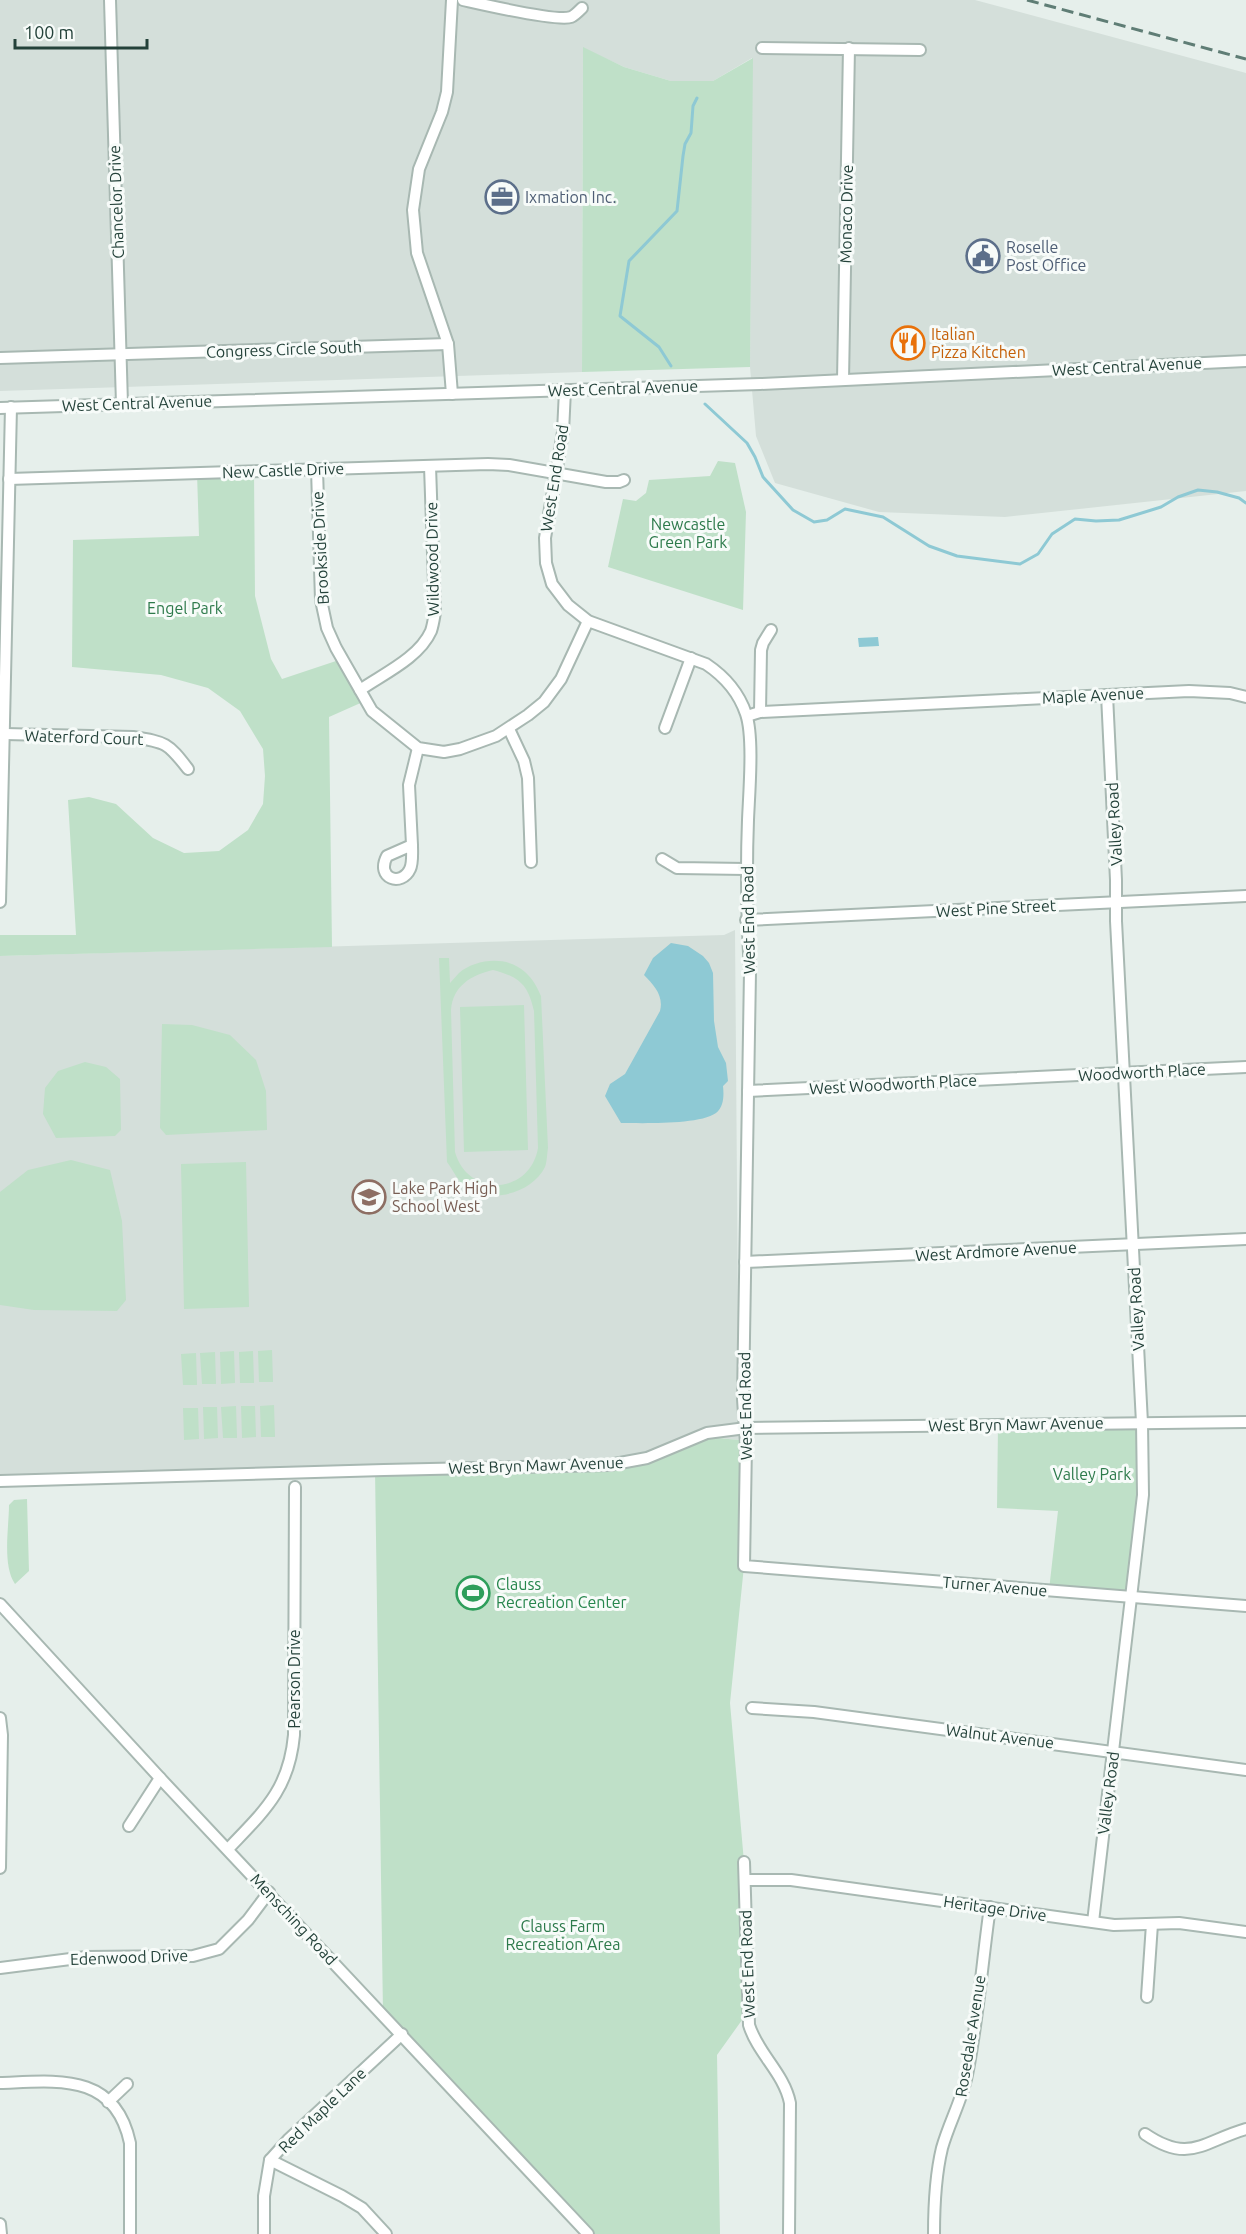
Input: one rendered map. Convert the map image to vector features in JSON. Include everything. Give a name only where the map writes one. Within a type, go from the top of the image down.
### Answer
[{"type":"street","name":"Chancelor Drive","points":[[110,0],[122,404]]},
{"type":"street","points":[[452,0],[447,92],[439,120],[419,169],[413,210],[417,253],[448,344],[452,394]]},
{"type":"street","points":[[463,0],[501,9],[561,18],[571,17],[582,8]]},
{"type":"street","points":[[762,48],[921,50]]},
{"type":"street","name":"Monaco Drive","points":[[843,380],[849,48]]},
{"type":"street","name":"Congress Circle South","points":[[0,358],[448,344]]},
{"type":"street","name":"West Central Avenue","points":[[5,407],[843,380],[1246,361]]},
{"type":"street","name":"West End Road","points":[[565,390],[563,432],[545,538],[547,570],[552,584],[561,598],[588,621],[706,664],[722,675],[742,704],[747,716],[749,772],[746,869],[750,972],[743,1399],[746,1428],[744,1566]]},
{"type":"street","points":[[0,902],[9,479],[5,407]]},
{"type":"street","name":"New Castle Drive","points":[[9,479],[508,465],[606,482],[624,480]]},
{"type":"street","name":"Wildwood Drive","points":[[360,690],[423,645],[432,629],[435,612],[430,466]]},
{"type":"street","name":"Brookside Drive","points":[[316,469],[321,600],[324,617],[336,648],[372,711],[418,748]]},
{"type":"street","points":[[412,845],[409,784],[418,748],[444,752],[460,749],[509,729],[544,702],[568,665],[588,621]]},
{"type":"street","points":[[760,712],[761,650],[771,630]]},
{"type":"street","points":[[665,728],[691,658]]},
{"type":"street","name":"Maple Avenue","points":[[747,716],[760,712],[1189,691],[1230,693],[1246,697]]},
{"type":"street","name":"Valley Road","points":[[1093,1922],[1143,1495],[1142,1423],[1107,695]]},
{"type":"street","points":[[509,729],[522,754],[528,778],[531,862]]},
{"type":"street","name":"Waterford Court","points":[[5,734],[150,739],[170,746],[188,768]]},
{"type":"street","points":[[662,859],[677,868],[746,869]]},
{"type":"street","name":"West Pine Street","points":[[747,920],[1246,896]]},
{"type":"street","name":"Woodworth Place","points":[[1038,1077],[1246,1067]]},
{"type":"street","name":"West Woodworth Place","points":[[748,1091],[1038,1077]]},
{"type":"street","name":"West Ardmore Avenue","points":[[746,1262],[1246,1239]]},
{"type":"street","name":"West Bryn Mawr Avenue","points":[[0,1481],[609,1465],[647,1458],[685,1440],[707,1433],[746,1428],[1246,1422]]},
{"type":"street","name":"Pearson Drive","points":[[228,1849],[277,1794],[287,1772],[291,1755],[294,1735],[296,1487]]},
{"type":"street","name":"Turner Avenue","points":[[744,1566],[1246,1606]]},
{"type":"street","name":"Mensching Road","points":[[0,1604],[588,2234]]},
{"type":"street","name":"Walnut Avenue","points":[[752,1708],[814,1712],[1246,1770]]},
{"type":"street","points":[[0,1718],[2,1736],[0,1866]]},
{"type":"street","points":[[129,1826],[160,1778]]},
{"type":"street","name":"West End Road","points":[[744,1862],[748,2025],[757,2046],[784,2083],[790,2103],[789,2234]]},
{"type":"street","name":"Heritage Drive","points":[[745,1880],[790,1881],[1114,1925],[1179,1923],[1246,1932]]},
{"type":"street","name":"Edenwood Drive","points":[[0,1968],[86,1957],[202,1954],[219,1949],[248,1920],[269,1892]]},
{"type":"street","name":"Rosedale Avenue","points":[[934,2234],[937,2170],[967,2075],[990,1907]]},
{"type":"street","points":[[1147,1997],[1152,1924]]},
{"type":"street","name":"Red Maple Lane","points":[[264,2234],[264,2196],[270,2160],[288,2140],[402,2034]]},
{"type":"street","points":[[0,2083],[65,2081],[86,2086],[100,2094],[110,2104],[124,2121],[130,2143],[130,2234]]},
{"type":"street","points":[[110,2104],[126,2084]]},
{"type":"street","points":[[1145,2134],[1163,2146],[1186,2150],[1195,2149],[1246,2129]]},
{"type":"street","points":[[270,2160],[362,2208],[386,2234]]},
{"type":"street","points":[[0,2224],[1,2234]]},
{"type":"shaded area","points":[[0,0],[975,0],[1246,73],[1246,491],[1005,517],[879,512],[775,483],[756,436],[750,367],[752,58],[713,81],[671,81],[624,67],[583,48],[582,372],[0,391]]},
{"type":"shaded area","name":"Lake Park High School West","points":[[735,930],[739,1440],[718,1438],[609,1465],[0,1481],[0,956],[724,935]]},
{"type":"green space","points":[[583,47],[624,67],[671,81],[713,81],[753,58],[750,367],[582,372]]},
{"type":"green space","name":"Newcastle Green Park","points":[[718,461],[735,463],[746,512],[743,610],[608,567],[623,499],[636,501],[646,493],[649,480],[710,476]]},
{"type":"green space","name":"Engel Park","points":[[254,471],[255,596],[271,659],[282,679],[342,659],[365,701],[329,717],[332,947],[0,956],[0,935],[76,935],[68,800],[89,797],[116,804],[153,838],[184,853],[219,851],[248,830],[263,804],[265,776],[263,749],[240,711],[208,688],[161,675],[72,667],[73,540],[199,536],[197,473]]},
{"type":"green space","points":[[439,958],[449,958],[450,983],[459,973],[475,964],[492,961],[510,963],[528,975],[541,996],[548,1148],[546,1165],[531,1184],[510,1193],[488,1195],[477,1193],[464,1186],[447,1162]],"holes":[[[493,970],[521,983],[526,988],[534,1011],[538,1148],[533,1164],[523,1175],[512,1182],[498,1185],[485,1183],[472,1177],[462,1167],[455,1152],[451,1010],[455,994],[464,983],[477,975]]]},
{"type":"green space","points":[[524,1005],[528,1150],[464,1152],[460,1007]]},
{"type":"green space","points":[[162,1024],[192,1025],[230,1035],[256,1060],[266,1091],[267,1130],[166,1135],[160,1128]]},
{"type":"green space","points":[[85,1062],[106,1067],[120,1079],[121,1130],[115,1136],[56,1138],[43,1114],[45,1088],[58,1071]]},
{"type":"green space","points":[[71,1160],[110,1170],[122,1221],[126,1300],[117,1311],[34,1310],[0,1305],[0,1192],[28,1170]]},
{"type":"green space","points":[[246,1162],[249,1307],[184,1309],[181,1164]]},
{"type":"green space","points":[[272,1350],[273,1382],[259,1382],[258,1351]]},
{"type":"green space","points":[[234,1351],[235,1383],[221,1384],[220,1352]]},
{"type":"green space","points":[[253,1351],[254,1383],[240,1383],[239,1352]]},
{"type":"green space","points":[[215,1352],[216,1384],[202,1384],[200,1353]]},
{"type":"green space","points":[[196,1353],[197,1385],[183,1385],[181,1354]]},
{"type":"green space","points":[[274,1405],[275,1437],[261,1437],[260,1406]]},
{"type":"green space","points":[[236,1406],[237,1438],[223,1438],[221,1407]]},
{"type":"green space","points":[[241,1406],[255,1406],[256,1437],[242,1438]]},
{"type":"green space","points":[[203,1407],[217,1407],[218,1438],[204,1439]]},
{"type":"green space","points":[[183,1408],[198,1408],[199,1439],[184,1440]]},
{"type":"green space","name":"Valley Park","points":[[1142,1423],[1143,1447],[1131,1596],[1049,1590],[1058,1511],[997,1508],[998,1425]]},
{"type":"green space","name":"Clauss Farm Recreation Area","points":[[718,1438],[739,1440],[741,1448],[744,1566],[730,1703],[744,1862],[747,2013],[717,2055],[720,2234],[585,2234],[383,2013],[375,1470],[609,1465],[685,1441]]},
{"type":"green space","points":[[27,1499],[29,1571],[15,1584],[7,1556],[9,1505],[14,1500]]},
{"type":"water","points":[[878,637],[879,646],[859,647],[858,638]]},
{"type":"water","points":[[671,943],[688,946],[703,956],[713,973],[714,1021],[718,1047],[726,1063],[728,1081],[723,1086],[722,1104],[716,1113],[697,1120],[621,1123],[605,1096],[610,1084],[625,1074],[660,1011],[661,1000],[655,987],[644,975],[653,958]]},
{"type":"waterway","points":[[671,366],[659,347],[620,316],[629,261],[677,211],[685,144],[691,133],[693,106],[697,98]]},
{"type":"waterway","points":[[705,404],[747,443],[763,477],[793,510],[814,522],[827,520],[845,509],[883,517],[929,546],[957,556],[1020,564],[1038,554],[1052,534],[1075,519],[1119,520],[1161,507],[1178,497],[1198,490],[1217,492],[1239,498],[1246,503]]},
{"type":"railway","points":[[1027,0],[1246,59]]},
{"type":"place","name":"Ixmation Inc.","points":[[502,197]]},
{"type":"place","name":"Roselle Post Office","points":[[983,256]]},
{"type":"place","name":"Italian Pizza Kitchen","points":[[908,343]]},
{"type":"place","name":"Lake Park High School West","points":[[369,1197]]},
{"type":"place","name":"Clauss Recreation Center","points":[[473,1593]]}]
